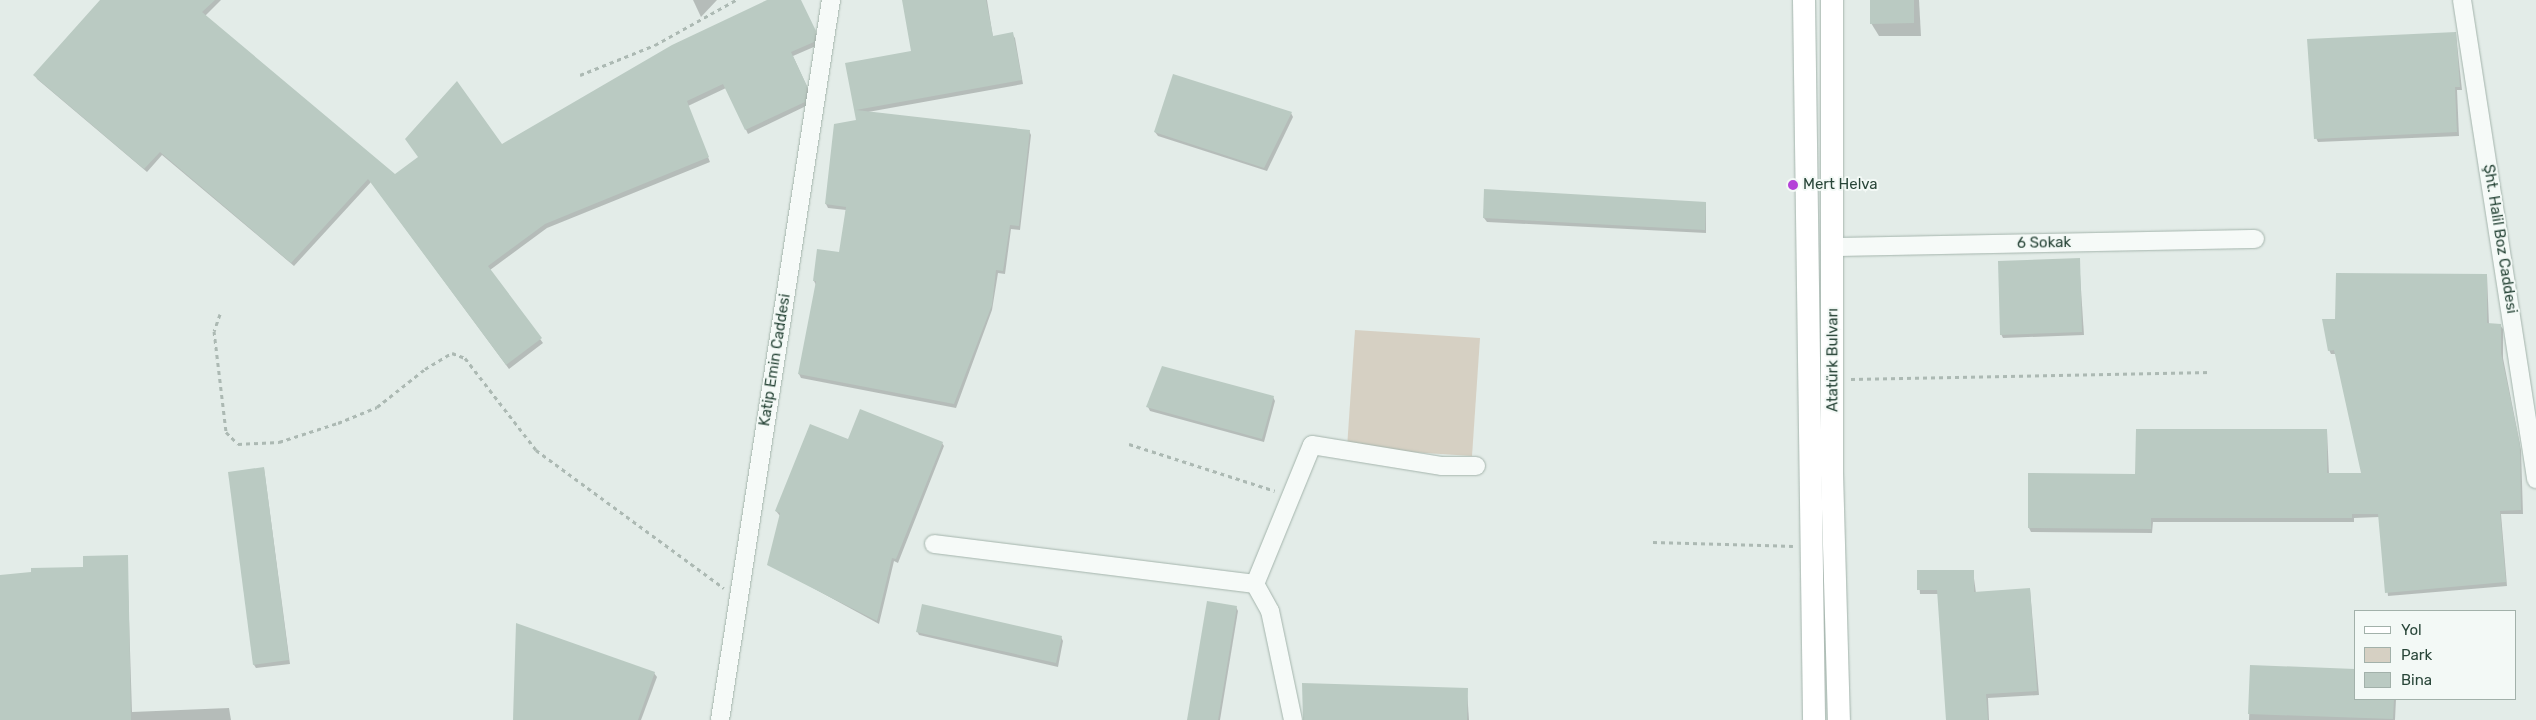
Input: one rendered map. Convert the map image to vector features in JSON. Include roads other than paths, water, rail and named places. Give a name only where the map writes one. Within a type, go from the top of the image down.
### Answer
[{"type":"main road","name":"Atatürk Bulvarı","points":[[1804,0],[1814,720]]},
{"type":"main road","name":"Atatürk Bulvarı","points":[[1832,0],[1833,380],[1839,720]]},
{"type":"street","name":"Katip Emin Caddesi","points":[[720,720],[831,0]]},
{"type":"street","name":"Şht. Halil Boz Caddesi","points":[[2462,0],[2536,479]]},
{"type":"street","name":"6 Sokak","points":[[1834,247],[2255,239]]},
{"type":"street","points":[[1293,720],[1270,611],[1256,584],[1280,522],[1293,497],[1312,446],[1442,466],[1476,466]]},
{"type":"street","points":[[934,544],[1256,584]]},
{"type":"place","name":"Mert Helva","points":[[1793,185]]}]
